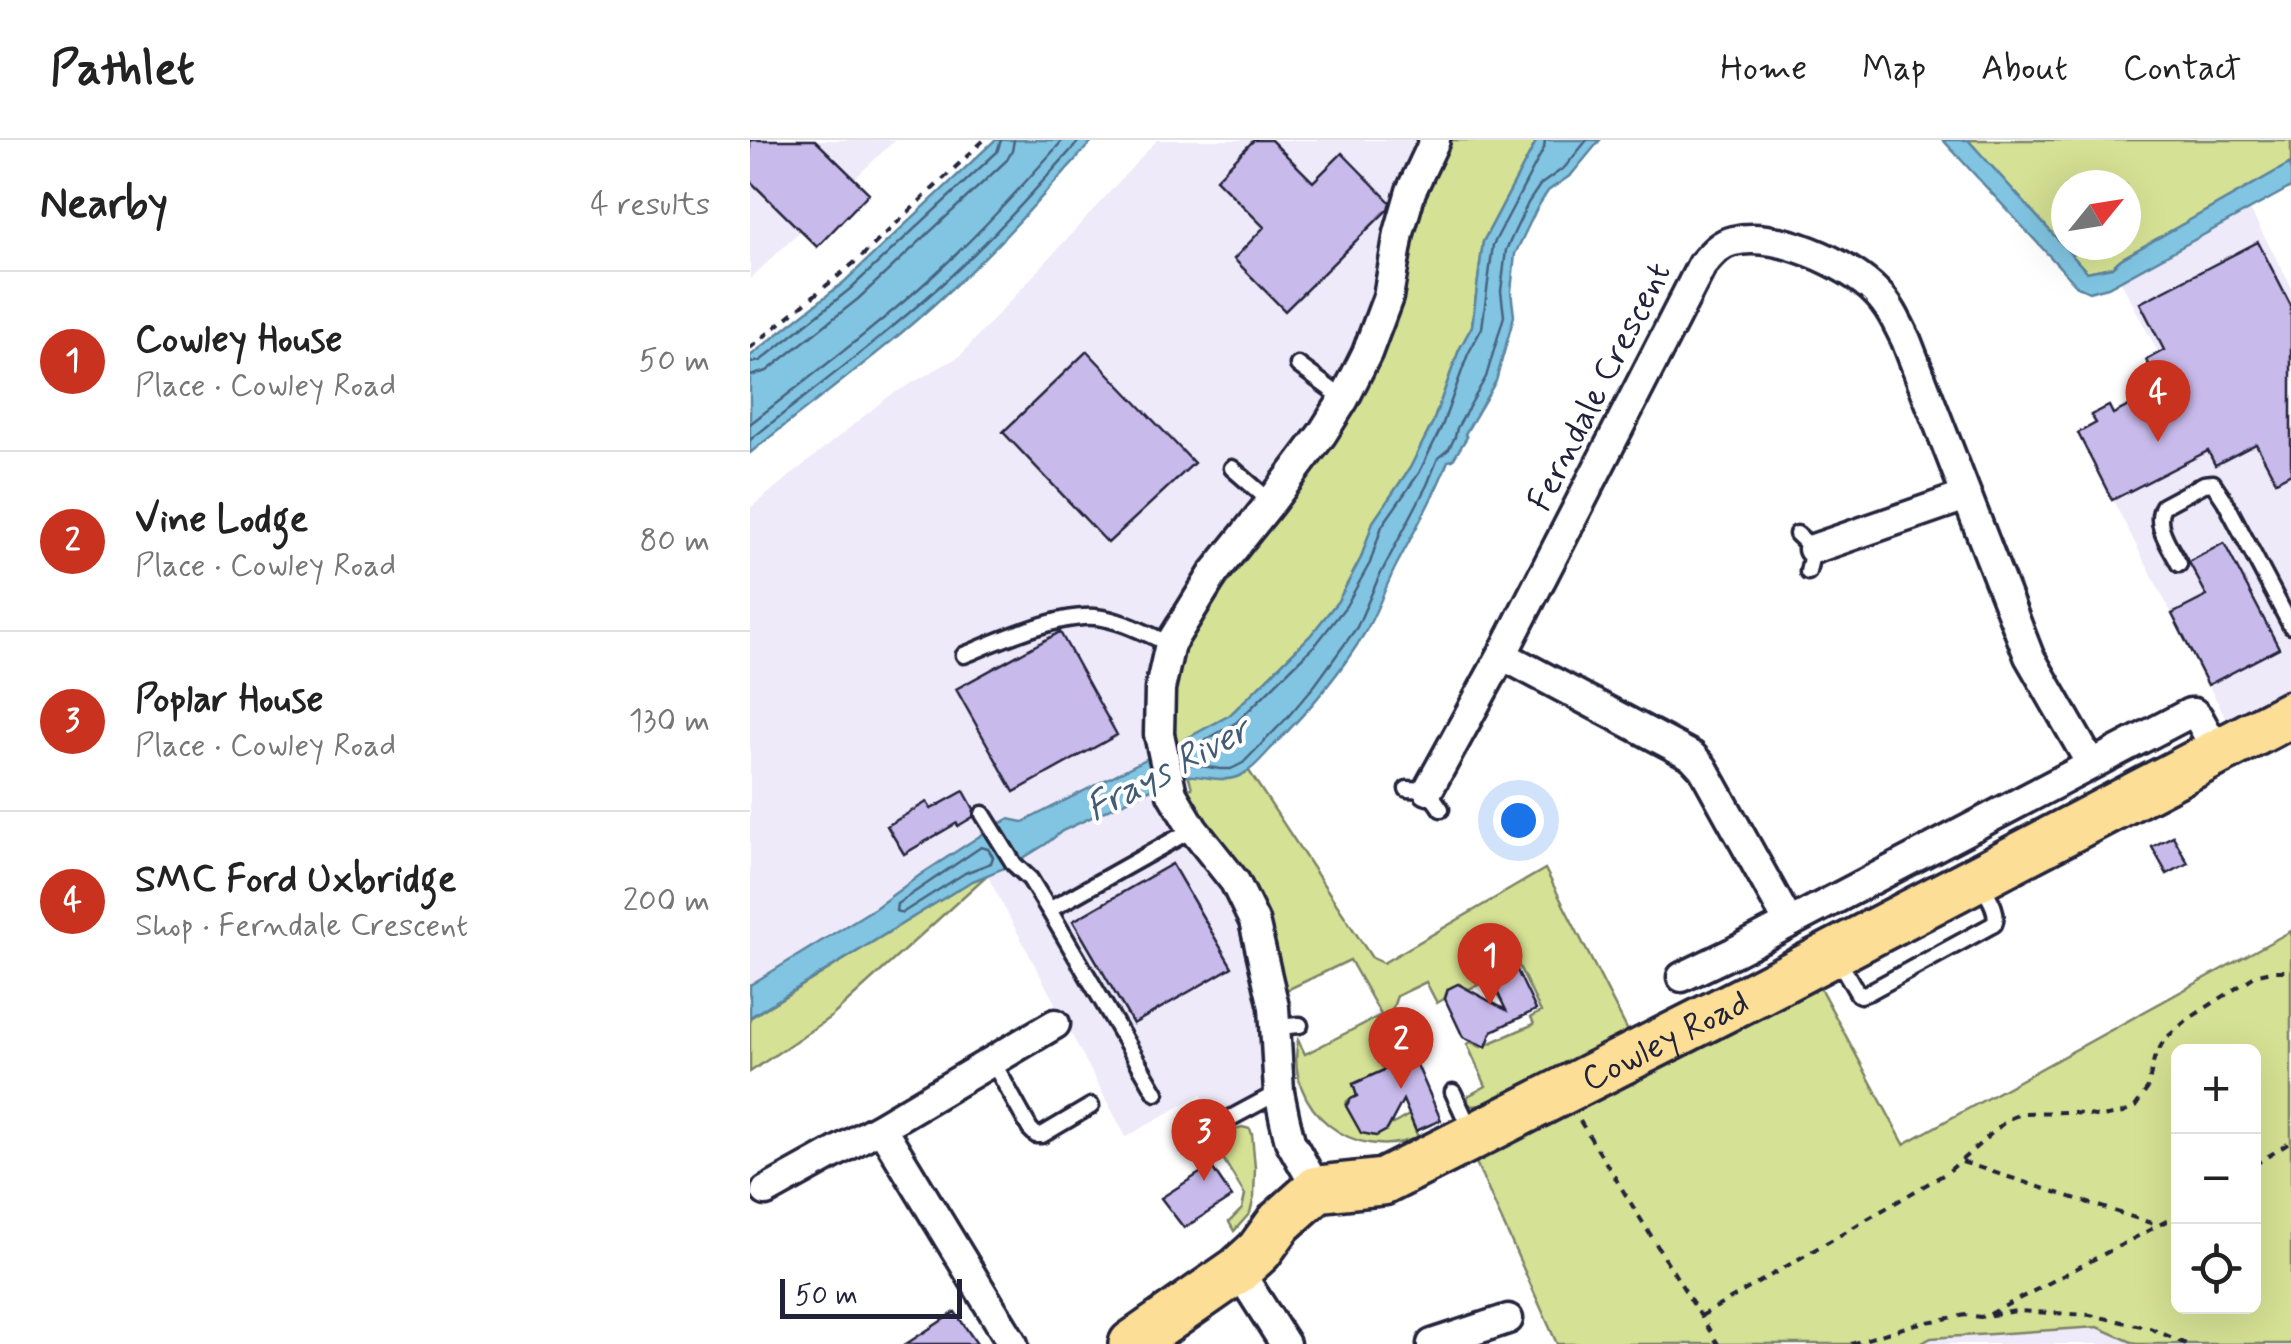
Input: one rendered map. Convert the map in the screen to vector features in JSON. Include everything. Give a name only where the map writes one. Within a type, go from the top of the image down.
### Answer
[{"type":"main road","name":"Cowley Road","points":[[1317,1189],[1383,1182],[1757,993],[2291,714]]},
{"type":"main road","points":[[1132,1344],[1238,1270],[1259,1251],[1280,1222],[1317,1189]]},
{"type":"street","points":[[1317,1189],[1290,1141],[1279,1092],[1288,1026],[1254,921],[1234,882],[1172,794],[1160,742],[1160,689],[1170,644],[1214,573],[1272,502],[1344,399],[1388,297],[1407,205],[1435,140]]},
{"type":"street","name":"Ferndale Crescent","points":[[1425,796],[1502,655],[1702,265],[1718,248],[1742,240],[1775,243],[1835,262],[1878,294],[1893,315],[2029,656],[2091,764]]},
{"type":"street","points":[[1806,551],[1966,496]]},
{"type":"street","points":[[1502,655],[1692,756],[1703,768],[1789,924]]},
{"type":"street","name":"Cowley Road","points":[[1682,977],[2190,713],[2198,717],[2217,751]]},
{"type":"street","points":[[1734,952],[1757,993]]},
{"type":"street","points":[[766,1191],[1055,1024]]},
{"type":"street","points":[[881,1127],[1013,1344]]},
{"type":"street","points":[[1238,1270],[1285,1344]]},
{"type":"street","points":[[1432,1344],[1508,1319]]},
{"type":"lane","points":[[1298,365],[1344,399]]},
{"type":"lane","points":[[1232,468],[1272,502]]},
{"type":"lane","points":[[2180,564],[2159,525],[2160,511],[2204,484],[2212,484],[2225,501],[2291,626]]},
{"type":"lane","points":[[964,655],[1044,626],[1094,617],[1170,644]]},
{"type":"lane","points":[[984,814],[1014,864],[1030,878],[1156,1092]]},
{"type":"lane","points":[[1049,910],[1194,829]]},
{"type":"lane","points":[[993,1062],[1036,1135],[1091,1106]]},
{"type":"lane","points":[[1198,1136],[1279,1092]]},
{"type":"lane","points":[[1453,1092],[1473,1136]]},
{"type":"path","points":[[750,348],[860,258],[984,140]]},
{"type":"path","points":[[1701,1316],[1948,1172],[2016,1116],[2068,1112],[2102,1117],[2135,1107],[2148,1088],[2154,1058],[2164,1040],[2187,1020],[2258,974],[2291,971]]},
{"type":"path","points":[[1562,1091],[1718,1344]]},
{"type":"path","points":[[2261,1160],[2291,1142]]},
{"type":"path","points":[[1962,1162],[2159,1225]]},
{"type":"path","points":[[1986,1316],[2171,1219]]},
{"type":"path","points":[[1850,1344],[1916,1324],[2016,1312],[2090,1314],[2150,1328],[2186,1344]]},
{"type":"shaded area","points":[[750,140],[895,140],[750,279]]},
{"type":"shaded area","points":[[1157,140],[1449,140],[1428,183],[1398,289],[1391,331],[1374,371],[1353,409],[1205,613],[1175,746],[1196,811],[1263,910],[1287,990],[1269,993],[1276,1086],[1216,1118],[1201,1094],[1126,1137],[987,875],[966,845],[875,908],[750,985],[750,508],[889,396],[960,356]]},
{"type":"shaded area","points":[[2250,210],[2291,286],[2291,707],[2235,736],[2078,433],[2095,423],[2091,415],[2109,406],[2114,414],[2174,382],[2120,280]]},
{"type":"shaded area","points":[[2098,1327],[2136,1344],[1920,1344],[1931,1338]]},
{"type":"green space","points":[[1449,140],[1537,140],[1483,242],[1472,326],[1459,350],[1433,422],[1410,468],[1373,522],[1361,558],[1338,601],[1310,636],[1230,715],[1175,746],[1175,683],[1184,650],[1205,613],[1353,409],[1374,372],[1391,331],[1398,289],[1428,183]]},
{"type":"green space","points":[[1968,140],[2291,140],[2291,163],[2141,248],[2141,170],[2051,170],[2051,232]]},
{"type":"green space","points":[[2076,260],[2120,260],[2112,267],[2087,272]]},
{"type":"green space","points":[[1249,771],[1372,958],[1383,963],[1545,869],[1632,1039],[1506,1103],[1472,1106],[1468,1096],[1486,1086],[1467,1044],[1481,1047],[1534,1024],[1531,1017],[1541,1012],[1515,958],[1486,972],[1489,980],[1469,989],[1459,984],[1448,989],[1444,999],[1437,1003],[1426,982],[1397,996],[1392,1010],[1404,1035],[1375,1048],[1390,1083],[1353,1084],[1357,1096],[1346,1105],[1362,1133],[1376,1136],[1392,1122],[1409,1115],[1418,1137],[1394,1144],[1370,1143],[1348,1137],[1329,1125],[1302,1088],[1297,1065],[1298,1040],[1305,1054],[1381,1015],[1350,960],[1287,990],[1270,930],[1252,886],[1186,789],[1192,788],[1188,774],[1226,778]]},
{"type":"green space","points":[[987,875],[832,1016],[750,1072],[750,1018]]},
{"type":"green space","points":[[2291,931],[2291,1344],[2136,1344],[2098,1327],[1931,1338],[1920,1344],[1557,1344],[1466,1140],[1811,971],[1904,1144]]},
{"type":"green space","points":[[1242,1127],[1252,1134],[1254,1197],[1250,1213],[1234,1231],[1229,1222],[1242,1209],[1245,1195],[1210,1137]]},
{"type":"water","points":[[995,140],[1093,140],[1006,235],[927,311],[750,453],[750,356],[844,282]]},
{"type":"water","points":[[1537,140],[1600,140],[1571,175],[1548,191],[1515,254],[1511,291],[1514,316],[1496,381],[1465,434],[1467,437],[1453,460],[1448,461],[1369,626],[1324,691],[1248,771],[1230,779],[1177,778],[1169,748],[1230,715],[1310,636],[1338,601],[1361,558],[1373,522],[1410,468],[1433,422],[1459,350],[1472,326],[1483,242]]},
{"type":"water","points":[[1943,140],[1968,140],[2051,232],[2051,258]]},
{"type":"water","points":[[2291,163],[2291,187],[2108,287],[2089,292],[2078,287],[2053,260],[2076,260],[2087,272],[2112,267],[2120,260],[2141,260],[2141,248]]},
{"type":"water","points":[[1156,754],[1164,783],[1062,831],[1015,863],[994,826],[1009,819],[1023,822]]},
{"type":"water","points":[[989,830],[1009,866],[970,882],[750,1017],[750,985],[875,908]]},
{"type":"building","points":[[750,140],[815,140],[869,193],[817,247],[750,181]]},
{"type":"building","points":[[1254,140],[1271,140],[1313,182],[1342,153],[1390,202],[1388,209],[1285,311],[1234,259],[1264,227],[1216,179]]},
{"type":"building","points":[[2258,242],[2291,306],[2291,473],[2276,481],[2256,444],[2215,465],[2208,451],[2112,500],[2078,433],[2096,423],[2091,415],[2109,406],[2113,414],[2161,389],[2146,360],[2164,350],[2140,303]]},
{"type":"building","points":[[1087,351],[1194,463],[1108,543],[1003,432]]},
{"type":"building","points":[[2224,543],[2279,648],[2208,685],[2172,614],[2207,596],[2189,562]]},
{"type":"building","points":[[1060,632],[1117,735],[1014,792],[956,689]]},
{"type":"building","points":[[964,791],[974,809],[973,817],[904,854],[887,826],[927,802],[931,809]]},
{"type":"building","points":[[2173,836],[2188,863],[2167,874],[2152,847]]},
{"type":"building","points":[[1172,864],[1232,967],[1133,1024],[1073,921]]},
{"type":"building","points":[[1513,962],[1536,1010],[1492,1031],[1486,1047],[1463,1037],[1445,999],[1448,989],[1458,984],[1506,1010],[1488,973]]},
{"type":"building","points":[[1404,1035],[1441,1120],[1416,1131],[1403,1100],[1387,1130],[1376,1136],[1361,1133],[1346,1106],[1357,1096],[1353,1084],[1384,1070],[1375,1048]]},
{"type":"building","points":[[1211,1166],[1232,1197],[1184,1228],[1161,1198]]},
{"type":"building","points":[[955,1312],[977,1344],[906,1344]]},
{"type":"place","name":"SMC Ford Uxbridge","points":[[2158,442]]},
{"type":"place","name":"Cowley House","points":[[1490,1005]]},
{"type":"place","name":"Vine Lodge","points":[[1401,1089]]},
{"type":"place","name":"Poplar House","points":[[1204,1181]]},
{"type":"water label","name":"Frays River","points":[[1167,768]]}]
